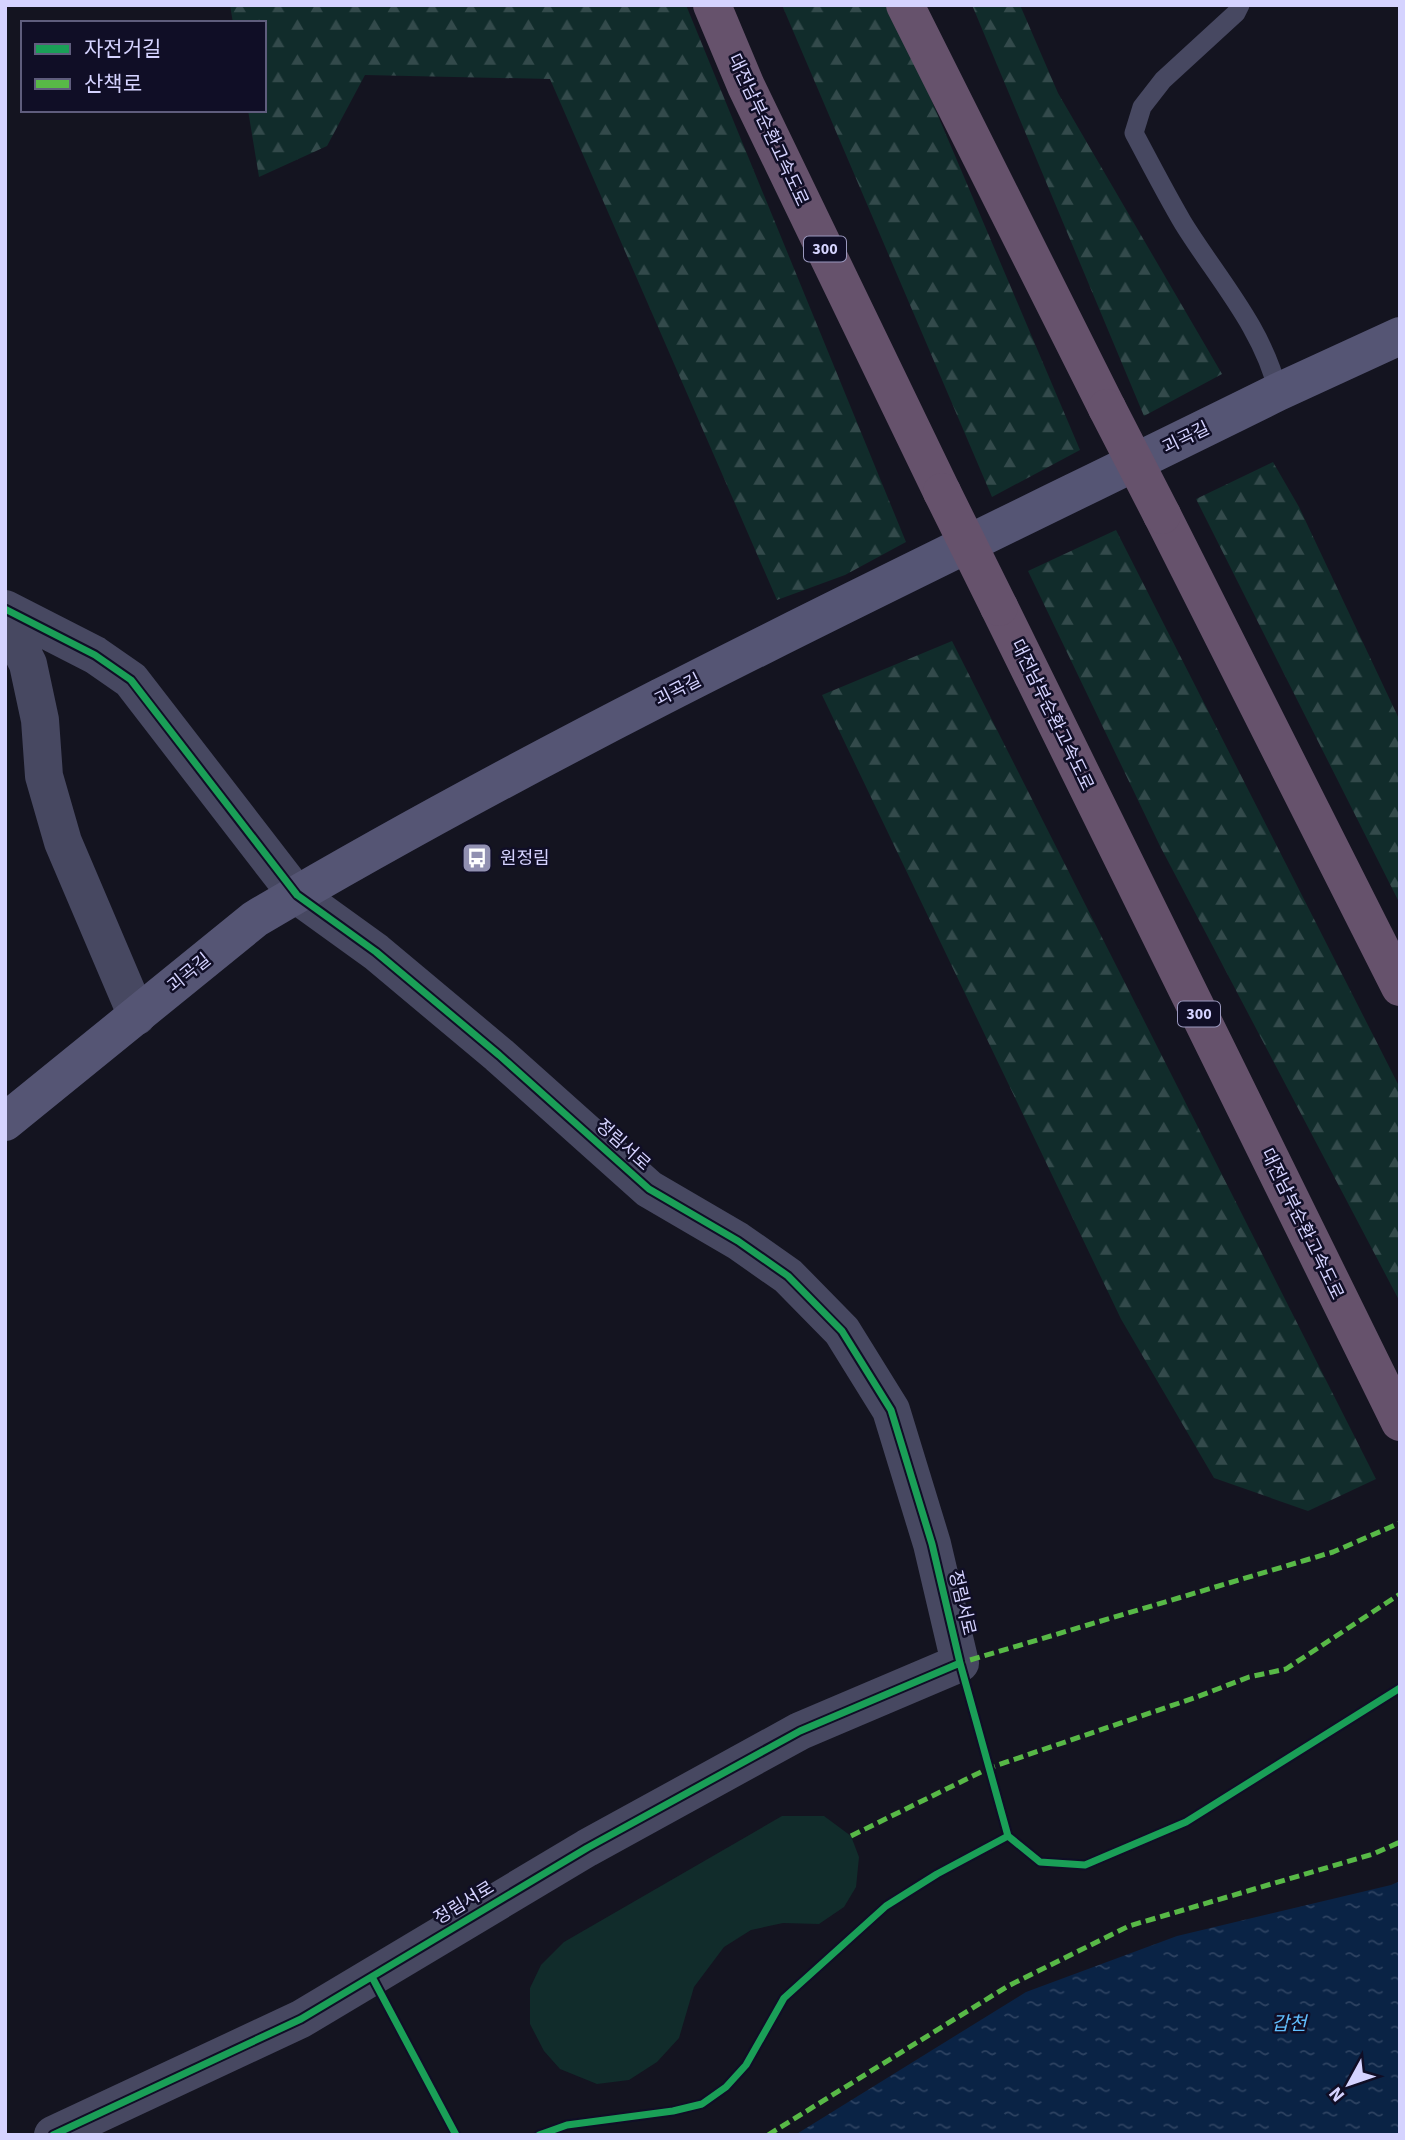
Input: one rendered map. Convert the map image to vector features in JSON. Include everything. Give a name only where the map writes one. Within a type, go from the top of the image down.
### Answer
[{"type":"highway","name":"대전남부순환고속도로","points":[[712,5],[746,86],[942,492],[1400,1422]]},
{"type":"highway","points":[[905,5],[1400,987]]},
{"type":"street","name":"괴곡길","points":[[5,1122],[255,919],[297,895],[526,766],[1278,393],[1400,336]]},
{"type":"street","points":[[5,609],[95,655],[131,680],[297,895]]},
{"type":"street","points":[[5,618],[28,664],[40,720],[44,776],[63,842],[137,1016]]},
{"type":"street","name":"정림서로","points":[[52,2135],[301,2019],[587,1847],[800,1731],[960,1663],[932,1544],[891,1410],[842,1331],[788,1276],[738,1241],[649,1189],[499,1055],[376,952],[297,895]]},
{"type":"lane","points":[[1240,5],[1236,13],[1163,80],[1143,107],[1133,133],[1184,224],[1248,319],[1274,375],[1278,393]]},
{"type":"green space","points":[[230,5],[686,5],[906,542],[845,575],[777,600],[550,79],[365,75],[327,146],[259,177],[248,112],[266,112],[266,21],[233,21]]},
{"type":"green space","points":[[782,5],[891,5],[1080,450],[992,497]]},
{"type":"green space","points":[[972,5],[1020,5],[1058,93],[1222,374],[1144,416]]},
{"type":"green space","points":[[1273,462],[1299,507],[1400,721],[1400,904],[1196,499]]},
{"type":"green space","points":[[1116,530],[1400,1088],[1400,1302],[1160,846],[1028,571]]},
{"type":"green space","points":[[952,641],[1376,1479],[1308,1511],[1214,1478],[1121,1319],[822,695]]},
{"type":"green space","points":[[782,1816],[824,1816],[851,1836],[859,1857],[856,1887],[844,1907],[819,1924],[783,1923],[751,1930],[724,1947],[694,1987],[679,2038],[657,2062],[629,2080],[597,2084],[560,2069],[544,2051],[530,2024],[530,1988],[541,1965],[564,1942]]},
{"type":"water","name":"갑천","points":[[1400,1881],[1400,2135],[795,2135],[1026,1992],[1177,1936]]},
{"type":"marked path","points":[[962,1667],[960,1663],[1333,1552],[1400,1523]]},
{"type":"marked path","points":[[851,1836],[989,1768],[1249,1677],[1286,1669],[1400,1594]]},
{"type":"marked path","points":[[768,2135],[1008,1986],[1129,1926],[1373,1854],[1400,1842]]},
{"type":"cycle path","points":[[5,609],[95,655],[131,680],[297,895],[376,952],[499,1055],[649,1189],[738,1241],[788,1276],[842,1331],[891,1410],[932,1544],[960,1663],[800,1731],[587,1848],[301,2019],[53,2135]]},
{"type":"cycle path","points":[[960,1663],[1008,1836],[1040,1862],[1085,1865],[1186,1822],[1400,1688]]},
{"type":"cycle path","points":[[539,2135],[567,2125],[673,2111],[702,2104],[726,2087],[746,2065],[784,1998],[886,1906],[937,1874],[1008,1836]]},
{"type":"cycle path","points":[[372,1977],[456,2135]]},
{"type":"place","name":"원정림","points":[[477,858]]}]
